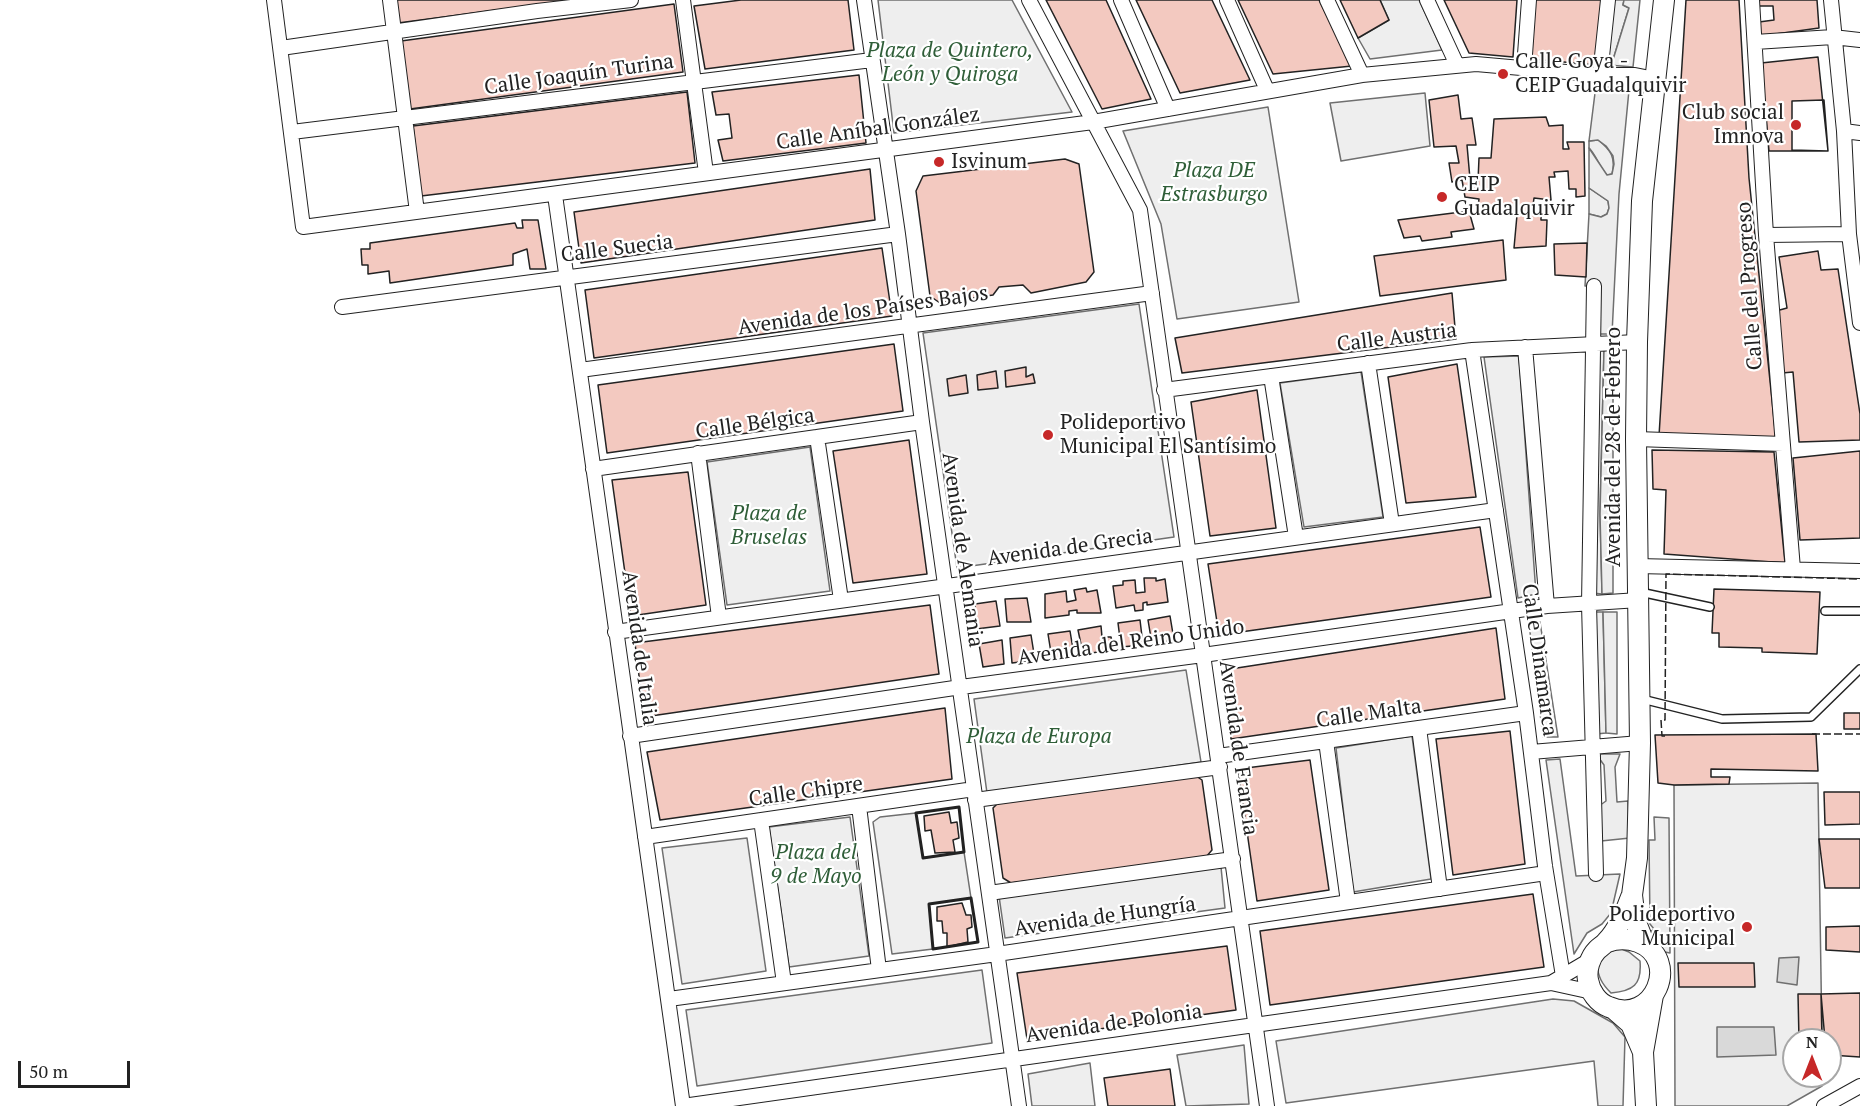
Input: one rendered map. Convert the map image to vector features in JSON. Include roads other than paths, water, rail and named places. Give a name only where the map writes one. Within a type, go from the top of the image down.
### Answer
[{"type":"main road","name":"Avenida del 28 de Febrero","points":[[1632,895],[1637,858],[1640,743],[1636,439],[1642,201],[1664,0]]},
{"type":"main road","points":[[1632,895],[1621,921],[1607,942],[1590,960],[1587,978],[1592,993],[1604,1005],[1615,1010],[1631,1024],[1643,1052]]},
{"type":"main road","points":[[1615,1010],[1626,1011],[1638,1008],[1649,1001],[1657,990],[1660,977],[1659,965],[1635,920],[1632,895]]},
{"type":"main road","points":[[1607,942],[1628,938],[1648,944]]},
{"type":"main road","points":[[1646,1106],[1643,1052],[1653,995]]},
{"type":"street","points":[[274,0],[292,132]]},
{"type":"street","points":[[390,0],[417,213]]},
{"type":"street","points":[[280,48],[537,11],[631,0]]},
{"type":"street","points":[[683,0],[706,174]]},
{"type":"street","name":"Avenida de Alemania","points":[[864,0],[1019,1106]]},
{"type":"street","name":"Avenida de Francia","points":[[1029,0],[1140,210],[1267,1106]]},
{"type":"street","points":[[1121,0],[1168,109]]},
{"type":"street","points":[[1227,0],[1267,90]]},
{"type":"street","points":[[1327,0],[1362,75]]},
{"type":"street","points":[[1427,0],[1457,65]]},
{"type":"street","points":[[1524,68],[1529,0]]},
{"type":"street","points":[[1600,75],[1608,0]]},
{"type":"street","name":"Calle del Progreso","points":[[1752,0],[1766,235],[1793,569]]},
{"type":"street","points":[[1831,0],[1860,323]]},
{"type":"street","points":[[1755,42],[1833,37],[1860,40]]},
{"type":"street","name":"Calle Joaquín Turina","points":[[292,132],[872,60]]},
{"type":"street","name":"Calle Aníbal González","points":[[292,132],[303,227],[1093,122],[1362,75],[1457,65],[1600,75],[1635,75],[1655,79]]},
{"type":"street","points":[[1844,131],[1860,133]]},
{"type":"street","name":"Avenida de Italia","points":[[555,195],[683,1106]]},
{"type":"street","points":[[1766,235],[1852,231]]},
{"type":"street","name":"Calle Suecia","points":[[342,307],[898,234]]},
{"type":"street","name":"Avenida del 28 de Febrero","points":[[1594,286],[1589,604],[1596,874]]},
{"type":"street","name":"Avenida de los Países Bajos","points":[[580,370],[1152,293]]},
{"type":"street","name":"Calle Austria","points":[[1164,390],[1472,350],[1637,342]]},
{"type":"street","points":[[1524,347],[1547,606]]},
{"type":"street","name":"Calle Dinamarca","points":[[1472,350],[1526,713],[1557,979]]},
{"type":"street","points":[[1368,363],[1392,524]]},
{"type":"street","points":[[1271,376],[1296,537]]},
{"type":"street","name":"Calle Bélgica","points":[[593,469],[922,422]]},
{"type":"street","points":[[817,437],[841,600]]},
{"type":"street","points":[[1636,439],[1783,444]]},
{"type":"street","points":[[698,453],[719,617]]},
{"type":"street","name":"Avenida de Grecia","points":[[615,632],[1496,510]]},
{"type":"street","points":[[1637,566],[1860,571]]},
{"type":"street","name":"Avenida del Reino Unido","points":[[630,736],[961,687],[1547,606],[1589,604],[1639,596]]},
{"type":"street","name":"Calle Malta","points":[[975,795],[1219,762],[1326,741],[1526,713]]},
{"type":"street","points":[[1419,728],[1440,889]]},
{"type":"street","points":[[1326,741],[1348,902]]},
{"type":"street","points":[[1531,752],[1640,743]]},
{"type":"street","name":"Calle Chipre","points":[[645,837],[859,806],[975,795]]},
{"type":"street","points":[[859,806],[879,970]]},
{"type":"street","points":[[761,820],[784,983]]},
{"type":"street","points":[[989,893],[1233,859]]},
{"type":"street","name":"Avenida de Hungría","points":[[669,999],[997,954],[1546,873]]},
{"type":"street","name":"Avenida de Polonia","points":[[683,1106],[1013,1060],[1557,979],[1590,960]]},
{"type":"street","name":"Avenida de Polonia","points":[[1557,979],[1592,993]]},
{"type":"street","points":[[1824,1106],[1860,1086]]},
{"type":"lane","points":[[1639,596],[1710,607]]},
{"type":"lane","points":[[1825,611],[1860,611]]},
{"type":"lane","points":[[1640,698],[1722,719],[1811,717],[1860,669]]},
{"type":"place","name":"Calle Goya - CEIP Guadalquivir","points":[[1503,74]]},
{"type":"place","name":"Club social Imnova","points":[[1796,125]]},
{"type":"place","name":"Isvinum","points":[[939,162]]},
{"type":"place","name":"CEIP Guadalquivir","points":[[1442,197]]},
{"type":"place","name":"Polideportivo Municipal El Santísimo","points":[[1048,435]]},
{"type":"place","name":"Polideportivo Municipal","points":[[1747,927]]},
{"type":"park label","name":"Plaza de Quintero, León y Quiroga","points":[[950,63]]},
{"type":"park label","name":"Plaza DE Estrasburgo","points":[[1214,183]]},
{"type":"park label","name":"Plaza de Bruselas","points":[[769,526]]},
{"type":"park label","name":"Plaza de Europa","points":[[1039,737]]},
{"type":"park label","name":"Plaza del 9 de Mayo","points":[[816,865]]}]
